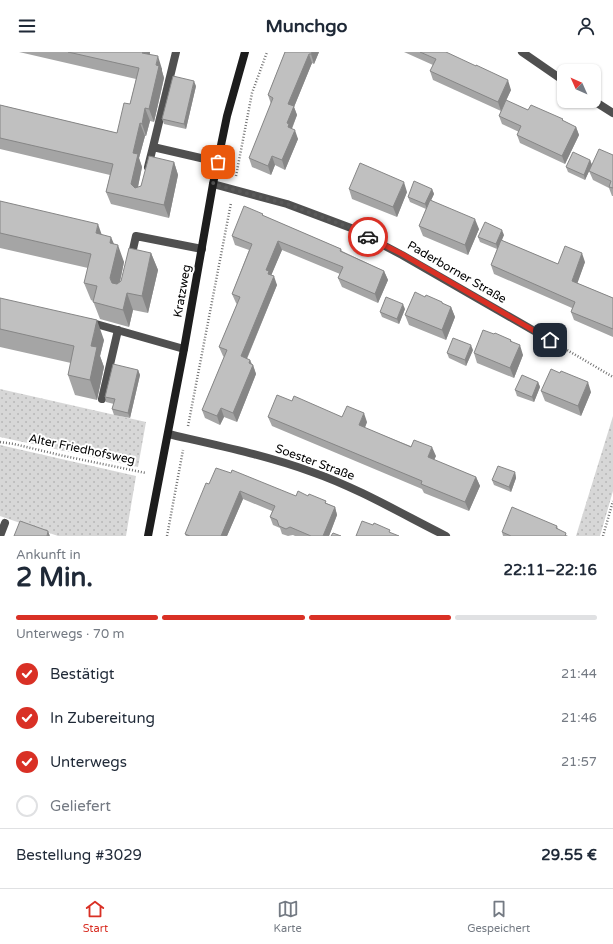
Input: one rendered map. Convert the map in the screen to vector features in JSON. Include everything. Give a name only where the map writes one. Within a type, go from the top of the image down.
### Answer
[{"type":"street","points":[[146,174],[176,52]]},
{"type":"street","name":"Kratzweg","points":[[148,536],[184,350],[213,184],[227,116],[245,52]]},
{"type":"street","points":[[522,52],[557,75]]},
{"type":"street","points":[[601,106],[613,114]]},
{"type":"street","points":[[153,147],[218,162]]},
{"type":"street","name":"Paderborner Straße","points":[[213,184],[287,204],[351,228],[402,254],[550,340]]},
{"type":"street","points":[[129,266],[136,236],[202,249]]},
{"type":"street","points":[[79,320],[184,350]]},
{"type":"street","points":[[102,399],[118,330]]},
{"type":"street","name":"Soester Straße","points":[[168,434],[270,458],[313,472],[353,489],[446,536]]},
{"type":"street","points":[[0,536],[5,524]]},
{"type":"path","points":[[167,536],[252,93],[267,52]]},
{"type":"path","points":[[550,340],[613,377]]},
{"type":"path","name":"Alter Friedhofsweg","points":[[0,442],[160,475]]},
{"type":"path","points":[[603,536],[613,501]]},
{"type":"shaded area","points":[[0,389],[146,422],[138,467],[0,437]]},
{"type":"shaded area","points":[[613,416],[613,491],[600,536],[576,536]]},
{"type":"shaded area","points":[[0,445],[136,476],[126,536],[58,536],[0,516]]},
{"type":"building","points":[[68,52],[143,52],[142,53],[158,56],[156,65],[159,66],[149,109],[145,108],[142,124],[140,123],[133,153],[138,154],[131,184],[135,188],[141,186],[149,156],[174,162],[164,205],[106,192],[113,164],[0,138],[0,105],[117,133],[124,103],[130,104],[139,68]]},
{"type":"building","points":[[285,52],[312,52],[309,54],[288,104],[294,106],[287,123],[289,124],[288,127],[295,130],[282,160],[272,156],[268,166],[249,158],[273,98],[268,95]]},
{"type":"building","points":[[420,52],[446,52],[508,80],[498,102],[430,71],[436,59]]},
{"type":"building","points":[[173,76],[194,81],[184,124],[162,119]]},
{"type":"building","points":[[506,100],[528,110],[531,105],[563,119],[562,120],[576,127],[562,156],[517,135],[521,126],[499,116]]},
{"type":"building","points":[[599,149],[613,155],[613,188],[609,187],[611,181],[589,171]]},
{"type":"building","points":[[573,152],[590,160],[584,175],[566,167]]},
{"type":"building","points":[[360,163],[404,182],[393,207],[349,189]]},
{"type":"building","points":[[414,181],[432,189],[425,204],[408,197]]},
{"type":"building","points":[[430,200],[475,219],[465,245],[419,226]]},
{"type":"building","points":[[0,201],[98,224],[96,233],[111,237],[110,243],[118,245],[110,278],[112,283],[117,284],[121,281],[129,248],[151,253],[142,296],[127,293],[123,310],[93,302],[97,286],[84,283],[91,254],[0,233]]},
{"type":"building","points":[[244,206],[341,249],[340,251],[384,271],[375,294],[338,278],[343,267],[278,241],[266,270],[269,271],[268,274],[274,276],[241,356],[250,360],[249,363],[253,365],[233,413],[221,408],[217,416],[202,410],[227,350],[219,347],[240,297],[232,294],[252,244],[232,236]]},
{"type":"building","points":[[485,222],[502,230],[496,244],[478,237]]},
{"type":"building","points":[[501,240],[558,264],[565,246],[582,253],[572,281],[613,298],[613,329],[571,312],[575,302],[491,265]]},
{"type":"building","points":[[415,292],[425,297],[426,295],[451,307],[442,330],[405,315]]},
{"type":"building","points":[[386,297],[403,304],[397,319],[380,312]]},
{"type":"building","points":[[0,298],[97,320],[91,346],[97,347],[90,380],[68,375],[74,346],[0,329]]},
{"type":"building","points":[[483,330],[494,334],[495,333],[520,345],[510,368],[474,353]]},
{"type":"building","points":[[453,338],[471,345],[465,360],[447,353]]},
{"type":"building","points":[[113,364],[138,370],[128,413],[112,409],[115,399],[105,397]]},
{"type":"building","points":[[551,369],[560,373],[561,371],[588,382],[578,406],[541,391]]},
{"type":"building","points":[[522,375],[538,382],[532,397],[515,390]]},
{"type":"building","points":[[277,395],[292,401],[294,396],[342,417],[347,406],[364,413],[359,425],[411,447],[414,440],[432,447],[428,457],[476,477],[465,502],[421,484],[422,481],[268,417]]},
{"type":"building","points":[[498,466],[515,472],[509,487],[492,480]]},
{"type":"building","points":[[216,468],[231,473],[232,470],[296,496],[298,491],[308,496],[309,494],[326,501],[325,503],[335,507],[323,536],[311,536],[290,527],[286,529],[279,526],[277,520],[270,517],[275,506],[240,491],[221,536],[190,536],[185,534],[206,483],[209,484]]},
{"type":"building","points":[[512,507],[557,526],[556,528],[566,533],[565,536],[511,536],[502,532]]},
{"type":"building","points":[[20,521],[48,531],[47,536],[14,536]]},
{"type":"building","points":[[362,521],[373,525],[374,523],[399,536],[356,536]]},
{"type":"building","points":[[333,533],[341,536],[331,536]]},
{"type":"way so far","points":[[218,162],[213,184],[287,204],[351,228],[368,237]]},
{"type":"route","points":[[368,237],[402,254],[550,340]]}]
